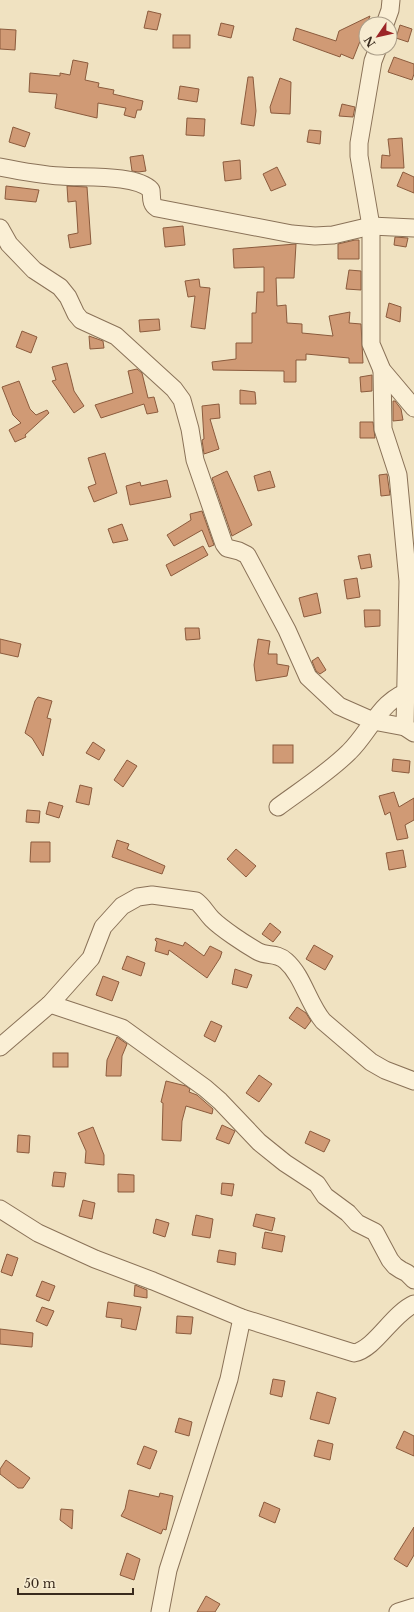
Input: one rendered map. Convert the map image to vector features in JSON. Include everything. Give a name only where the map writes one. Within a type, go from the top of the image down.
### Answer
[{"type":"street","points":[[388,16],[391,0]]},
{"type":"street","points":[[375,56],[359,143],[359,156],[371,226],[371,344],[382,370],[414,408]]},
{"type":"street","points":[[0,168],[62,176],[108,177],[144,184],[152,190],[152,202],[157,208],[292,234],[315,236],[333,235],[371,226],[414,228]]},
{"type":"street","points":[[0,228],[9,244],[34,270],[60,287],[68,297],[76,314],[82,320],[116,336],[174,389],[182,400],[190,429],[195,460],[224,544],[227,548],[247,555],[287,630],[308,677],[339,706],[373,721],[410,730],[408,581],[398,475],[383,429],[382,370]]},
{"type":"street","points":[[278,807],[348,753],[361,739],[381,710],[409,691]]},
{"type":"street","points":[[0,1047],[50,1004],[91,958],[103,927],[122,906],[138,897],[152,895],[196,901],[202,905],[213,921],[259,952],[277,955],[286,961],[295,972],[317,1013],[323,1021],[371,1062],[385,1070],[414,1080]]},
{"type":"street","points":[[50,1004],[122,1028],[205,1088],[220,1101],[259,1142],[285,1162],[318,1184],[325,1196],[348,1213],[357,1223],[375,1232],[395,1266],[407,1273],[414,1280]]},
{"type":"street","points":[[0,1209],[38,1232],[95,1259],[242,1318],[354,1353],[365,1349],[404,1310],[414,1304]]},
{"type":"street","points":[[160,1612],[168,1570],[229,1379],[242,1318]]},
{"type":"street","points":[[398,1612],[414,1607]]},
{"type":"building","points":[[148,11],[161,14],[157,30],[144,28]]},
{"type":"building","points":[[358,22],[358,46],[353,59],[341,54],[340,57],[293,40],[296,28],[336,41],[339,31]]},
{"type":"building","points":[[221,23],[234,26],[231,38],[218,35]]},
{"type":"building","points":[[400,25],[412,29],[408,42],[398,39]]},
{"type":"building","points":[[0,29],[16,30],[15,50],[0,49]]},
{"type":"building","points":[[173,35],[190,35],[190,48],[173,48]]},
{"type":"building","points":[[394,57],[414,64],[414,74],[412,80],[388,72]]},
{"type":"building","points":[[73,60],[88,63],[85,80],[99,83],[98,87],[114,90],[113,94],[143,101],[141,110],[137,110],[135,118],[124,115],[126,108],[98,103],[97,118],[55,108],[57,94],[29,92],[30,73],[60,76],[60,73],[70,75]]},
{"type":"building","points":[[248,77],[253,77],[256,111],[254,126],[241,124]]},
{"type":"building","points":[[280,78],[291,82],[290,114],[271,113],[270,107]]},
{"type":"building","points":[[180,86],[199,89],[197,102],[178,99]]},
{"type":"building","points":[[342,104],[355,107],[353,117],[339,116]]},
{"type":"building","points":[[187,118],[205,119],[204,136],[186,135]]},
{"type":"building","points":[[13,127],[30,133],[25,147],[9,142]]},
{"type":"building","points":[[309,130],[321,131],[320,144],[307,142]]},
{"type":"building","points":[[402,138],[404,168],[381,168],[382,155],[390,156],[388,139]]},
{"type":"building","points":[[143,155],[146,171],[132,171],[130,157]]},
{"type":"building","points":[[240,160],[241,179],[225,181],[223,162]]},
{"type":"building","points":[[277,167],[286,185],[271,191],[263,174]]},
{"type":"building","points":[[403,172],[414,177],[414,193],[397,186]]},
{"type":"building","points":[[6,186],[39,190],[36,202],[5,199]]},
{"type":"building","points":[[67,186],[87,187],[91,244],[70,248],[68,235],[78,233],[76,201],[68,202]]},
{"type":"building","points":[[183,226],[185,245],[165,247],[163,228]]},
{"type":"building","points":[[395,237],[408,238],[406,247],[394,245]]},
{"type":"building","points":[[359,240],[359,259],[338,259],[338,244]]},
{"type":"building","points":[[296,244],[294,278],[276,278],[277,306],[286,305],[287,323],[302,324],[302,333],[333,336],[329,316],[350,312],[349,323],[361,324],[363,363],[349,363],[349,358],[306,354],[306,360],[296,360],[296,382],[284,382],[284,371],[213,370],[212,362],[236,359],[236,343],[252,343],[252,313],[256,313],[257,292],[264,292],[264,267],[234,268],[233,249]]},
{"type":"building","points":[[349,270],[361,271],[361,290],[346,289]]},
{"type":"building","points":[[199,279],[200,287],[210,288],[205,329],[191,327],[195,296],[188,297],[185,281]]},
{"type":"building","points":[[389,303],[401,307],[400,322],[386,317]]},
{"type":"building","points":[[159,319],[160,330],[140,332],[139,320]]},
{"type":"building","points":[[22,331],[37,337],[31,353],[16,347]]},
{"type":"building","points":[[89,336],[103,341],[104,348],[90,349]]},
{"type":"building","points":[[67,363],[74,391],[84,406],[74,413],[52,381],[56,380],[52,367]]},
{"type":"building","points":[[137,369],[142,373],[148,398],[154,397],[158,412],[147,414],[144,404],[101,418],[95,405],[133,393],[128,371]]},
{"type":"building","points":[[372,375],[372,391],[361,392],[360,377]]},
{"type":"building","points":[[19,381],[30,409],[36,415],[47,410],[49,413],[25,435],[26,437],[15,442],[9,430],[21,423],[13,415],[2,387]]},
{"type":"building","points":[[240,390],[255,392],[256,404],[240,404]]},
{"type":"building","points":[[393,401],[395,401],[401,409],[403,420],[393,421]]},
{"type":"building","points":[[219,404],[220,418],[210,419],[219,449],[204,454],[202,440],[204,439],[202,406]]},
{"type":"building","points":[[360,422],[373,422],[375,438],[360,438]]},
{"type":"building","points":[[105,453],[117,493],[94,502],[88,487],[96,484],[88,458]]},
{"type":"building","points":[[227,471],[252,525],[232,536],[212,478]]},
{"type":"building","points":[[270,471],[275,487],[258,491],[254,476]]},
{"type":"building","points":[[387,474],[390,495],[381,496],[379,475]]},
{"type":"building","points":[[167,480],[171,497],[130,505],[126,486],[140,482],[141,486]]},
{"type":"building","points":[[202,511],[214,545],[209,547],[202,530],[174,546],[167,535],[191,520],[190,514]]},
{"type":"building","points":[[122,524],[128,540],[113,543],[108,529]]},
{"type":"building","points":[[203,546],[208,555],[171,576],[166,565]]},
{"type":"building","points":[[370,554],[372,567],[361,569],[358,556]]},
{"type":"building","points":[[357,578],[360,597],[347,599],[344,580]]},
{"type":"building","points":[[317,593],[321,613],[304,617],[299,598]]},
{"type":"building","points":[[364,610],[380,610],[380,626],[365,627]]},
{"type":"building","points":[[185,628],[199,628],[200,639],[186,640]]},
{"type":"building","points":[[0,639],[21,644],[18,657],[0,653]]},
{"type":"building","points":[[258,639],[270,641],[268,654],[277,654],[277,664],[289,666],[287,676],[256,681],[254,665]]},
{"type":"building","points":[[318,657],[326,670],[320,674],[316,671],[312,661]]},
{"type":"building","points":[[38,697],[52,701],[47,718],[51,719],[43,756],[32,738],[25,733],[35,701]]},
{"type":"building","points":[[93,742],[105,750],[99,760],[86,753]]},
{"type":"building","points":[[273,745],[293,745],[293,763],[273,763]]},
{"type":"building","points":[[393,759],[410,761],[409,773],[392,771]]},
{"type":"building","points":[[127,760],[137,766],[123,787],[114,780]]},
{"type":"building","points":[[80,785],[92,788],[89,805],[76,802]]},
{"type":"building","points":[[394,792],[399,807],[414,798],[414,820],[405,825],[408,838],[397,840],[390,812],[385,815],[379,796]]},
{"type":"building","points":[[49,802],[63,806],[59,818],[46,814]]},
{"type":"building","points":[[27,810],[40,811],[39,823],[26,822]]},
{"type":"building","points":[[117,840],[129,844],[127,849],[165,866],[162,874],[112,857]]},
{"type":"building","points":[[31,842],[50,842],[50,862],[30,862]]},
{"type":"building","points":[[236,849],[256,866],[246,877],[227,859]]},
{"type":"building","points":[[403,850],[406,867],[389,870],[386,853]]},
{"type":"building","points":[[270,923],[281,932],[273,942],[262,934]]},
{"type":"building","points":[[156,938],[183,946],[185,942],[204,956],[210,946],[222,952],[220,958],[207,978],[169,950],[168,955],[155,951],[157,942],[155,940]]},
{"type":"building","points":[[314,945],[333,956],[325,970],[306,959]]},
{"type":"building","points":[[127,956],[145,963],[141,976],[122,969]]},
{"type":"building","points":[[235,969],[252,975],[247,988],[232,984]]},
{"type":"building","points":[[103,976],[119,982],[112,1001],[96,995]]},
{"type":"building","points":[[297,1007],[306,1013],[311,1021],[305,1029],[289,1018]]},
{"type":"building","points":[[211,1021],[222,1026],[215,1042],[204,1036]]},
{"type":"building","points":[[117,1037],[127,1044],[122,1056],[121,1076],[106,1076],[107,1060]]},
{"type":"building","points":[[53,1053],[68,1053],[68,1067],[53,1067]]},
{"type":"building","points":[[259,1075],[272,1084],[259,1102],[246,1093]]},
{"type":"building","points":[[166,1081],[186,1086],[190,1089],[189,1092],[197,1095],[213,1109],[212,1114],[186,1106],[182,1121],[181,1141],[162,1140],[163,1103],[161,1102]]},
{"type":"building","points":[[222,1125],[235,1131],[229,1144],[216,1139]]},
{"type":"building","points":[[93,1127],[104,1155],[104,1165],[85,1163],[86,1151],[78,1133]]},
{"type":"building","points":[[310,1131],[330,1140],[324,1152],[305,1143]]},
{"type":"building","points":[[18,1135],[30,1136],[29,1153],[17,1152]]},
{"type":"building","points":[[54,1172],[66,1173],[64,1187],[52,1186]]},
{"type":"building","points":[[118,1174],[134,1175],[134,1192],[118,1192]]},
{"type":"building","points":[[222,1183],[234,1184],[232,1196],[221,1194]]},
{"type":"building","points":[[83,1200],[95,1203],[92,1219],[79,1216]]},
{"type":"building","points":[[256,1214],[275,1218],[272,1231],[253,1226]]},
{"type":"building","points":[[196,1215],[213,1219],[210,1238],[192,1235]]},
{"type":"building","points":[[156,1219],[169,1223],[165,1237],[153,1233]]},
{"type":"building","points":[[265,1232],[285,1236],[282,1252],[262,1248]]},
{"type":"building","points":[[219,1250],[236,1253],[235,1265],[217,1262]]},
{"type":"building","points":[[7,1254],[18,1258],[12,1276],[1,1272]]},
{"type":"building","points":[[42,1281],[55,1286],[49,1301],[36,1296]]},
{"type":"building","points":[[135,1285],[147,1290],[147,1298],[134,1296]]},
{"type":"building","points":[[108,1302],[141,1307],[136,1330],[121,1327],[122,1319],[106,1317]]},
{"type":"building","points":[[42,1307],[54,1311],[47,1326],[36,1321]]},
{"type":"building","points":[[177,1316],[193,1317],[191,1334],[176,1333]]},
{"type":"building","points":[[0,1329],[33,1333],[32,1347],[0,1344]]},
{"type":"building","points":[[273,1379],[285,1381],[282,1397],[270,1394]]},
{"type":"building","points":[[317,1392],[336,1398],[329,1424],[310,1419]]},
{"type":"building","points":[[179,1418],[192,1422],[189,1436],[175,1432]]},
{"type":"building","points":[[404,1431],[414,1436],[414,1456],[396,1448]]},
{"type":"building","points":[[318,1440],[333,1444],[330,1460],[314,1456]]},
{"type":"building","points":[[144,1446],[157,1451],[150,1469],[137,1464]]},
{"type":"building","points":[[6,1460],[30,1478],[23,1488],[18,1488],[0,1474],[0,1469]]},
{"type":"building","points":[[129,1490],[159,1497],[160,1493],[173,1496],[166,1530],[163,1529],[161,1534],[121,1516],[125,1509]]},
{"type":"building","points":[[264,1502],[280,1509],[275,1523],[259,1516]]},
{"type":"building","points":[[61,1509],[73,1510],[72,1529],[60,1520]]},
{"type":"building","points":[[414,1527],[414,1555],[407,1567],[394,1559]]},
{"type":"building","points":[[127,1553],[140,1559],[134,1580],[120,1575]]},
{"type":"building","points":[[206,1596],[220,1604],[215,1612],[197,1612]]}]
